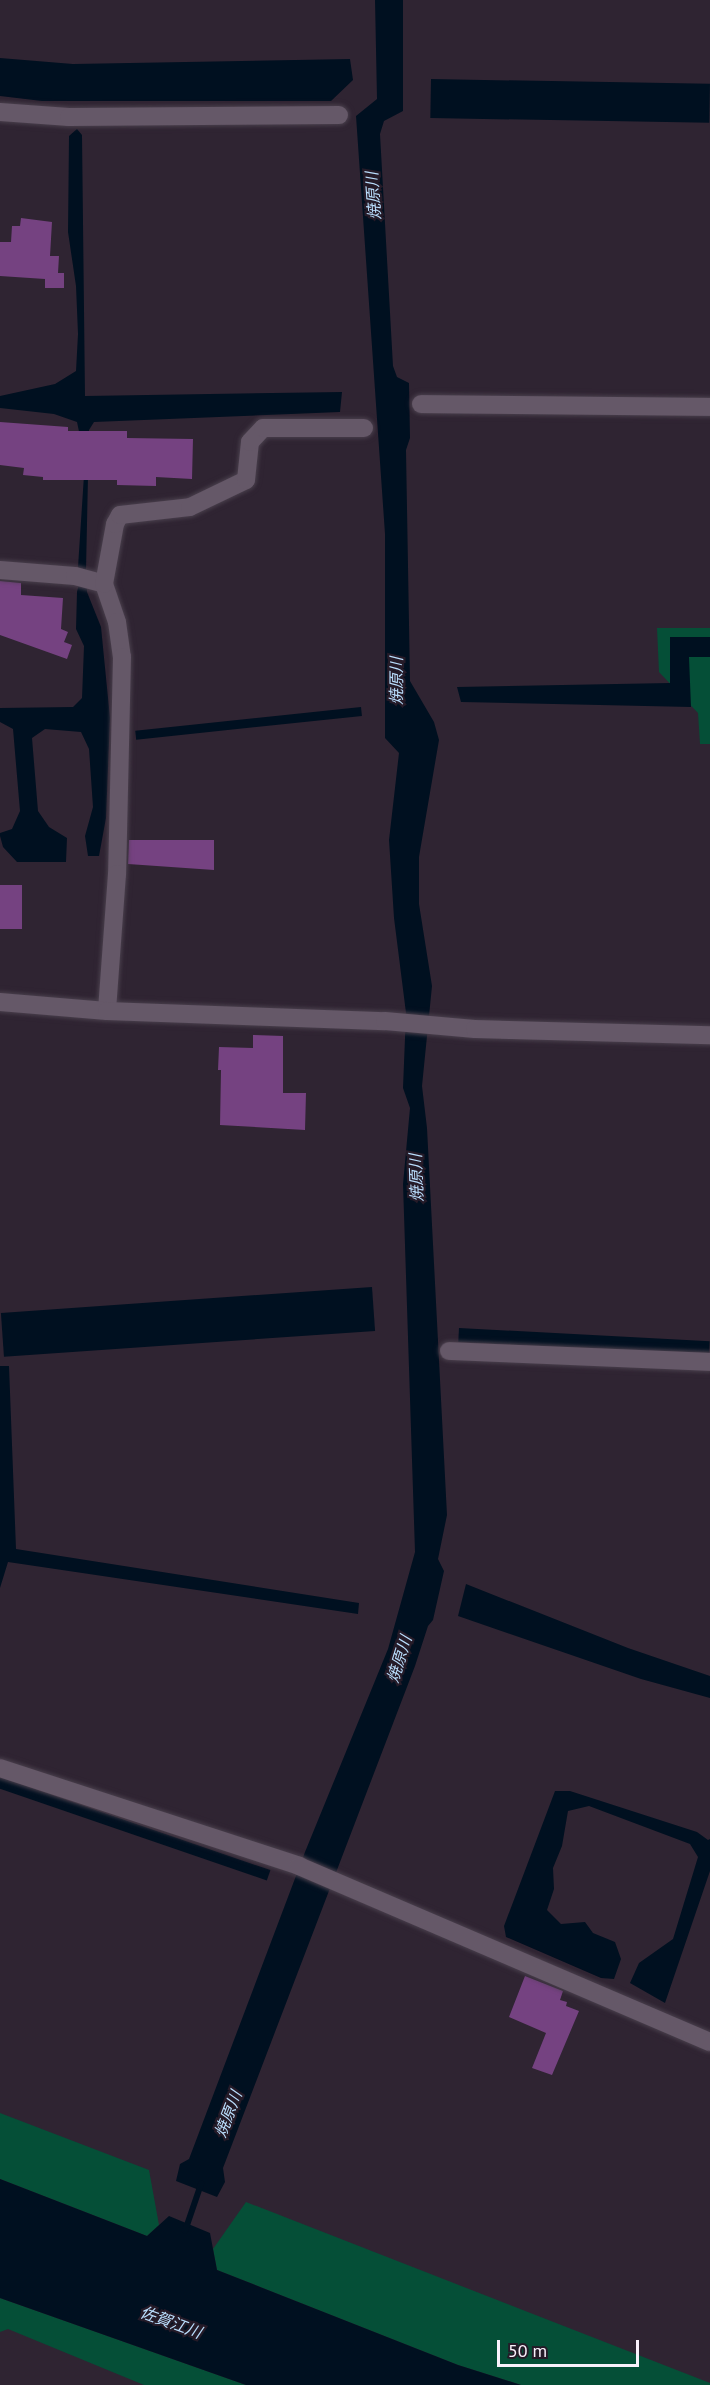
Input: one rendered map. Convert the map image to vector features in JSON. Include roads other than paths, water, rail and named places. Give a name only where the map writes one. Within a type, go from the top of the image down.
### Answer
[{"type":"street","points":[[0,112],[69,117],[339,115]]},
{"type":"street","points":[[422,404],[710,407]]},
{"type":"street","points":[[90,579],[120,514],[190,507],[246,480],[250,442],[263,428],[364,428]]},
{"type":"street","points":[[0,570],[90,579]]},
{"type":"street","points":[[90,579],[117,622],[122,657],[117,874],[107,1011]]},
{"type":"street","points":[[0,1002],[107,1011],[710,1035]]},
{"type":"street","points":[[449,1351],[710,1362]]},
{"type":"street","points":[[0,1768],[299,1866],[710,2042]]},
{"type":"water","points":[[375,0],[403,0],[403,111],[384,121],[380,134],[393,366],[397,377],[409,383],[410,438],[406,450],[410,681],[434,722],[439,740],[419,857],[419,904],[432,986],[422,1086],[427,1128],[447,1515],[438,1559],[444,1571],[433,1620],[428,1626],[415,1666],[223,2168],[225,2182],[217,2197],[176,2181],[180,2164],[189,2159],[305,1852],[388,1649],[415,1552],[403,1184],[410,1108],[403,1088],[406,1013],[394,918],[389,840],[399,753],[385,738],[385,534],[356,116],[377,99]]},
{"type":"water","points":[[0,58],[73,64],[350,59],[353,80],[331,101],[42,101],[0,96]]},
{"type":"water","points":[[431,79],[710,84],[709,123],[430,118]]},
{"type":"water","points":[[77,129],[82,135],[85,396],[342,392],[340,412],[94,422],[89,430],[86,570],[87,592],[101,627],[110,718],[106,818],[99,856],[88,856],[85,836],[93,807],[89,749],[81,732],[45,729],[32,738],[38,811],[49,827],[67,838],[66,862],[17,862],[3,847],[0,836],[0,833],[12,829],[20,811],[13,729],[0,722],[0,708],[73,707],[82,698],[84,646],[76,629],[77,592],[82,571],[78,567],[85,460],[77,422],[54,414],[0,408],[0,396],[55,384],[76,371],[78,334],[76,286],[68,232],[69,136]]},
{"type":"water","points":[[670,637],[710,637],[710,657],[689,657],[691,707],[461,702],[457,687],[670,683]]},
{"type":"water","points":[[361,707],[362,716],[136,740],[135,731]]},
{"type":"water","points":[[372,1287],[375,1331],[4,1357],[1,1313]]},
{"type":"water","points":[[459,1328],[710,1341],[709,1355],[458,1342]]},
{"type":"water","points":[[0,1366],[9,1366],[16,1549],[359,1603],[358,1614],[8,1562],[0,1588]]},
{"type":"water","points":[[466,1584],[628,1648],[710,1676],[710,1698],[641,1679],[458,1616]]},
{"type":"water","points":[[0,1777],[270,1870],[267,1881],[0,1789]]},
{"type":"water","points":[[555,1791],[570,1791],[697,1832],[708,1840],[710,1839],[710,1871],[665,2003],[630,1983],[639,1963],[673,1939],[698,1857],[690,1844],[589,1806],[568,1811],[562,1846],[553,1868],[554,1889],[547,1910],[561,1924],[585,1922],[593,1933],[615,1942],[621,1959],[614,1979],[601,1978],[506,1937],[504,1926]]},
{"type":"water","name":"佐賀江川","points":[[0,2179],[147,2236],[169,2216],[210,2233],[217,2270],[458,2365],[521,2385],[246,2385],[0,2298]]},
{"type":"waterway","name":"焼原川","points":[[185,2231],[201,2184]]}]
